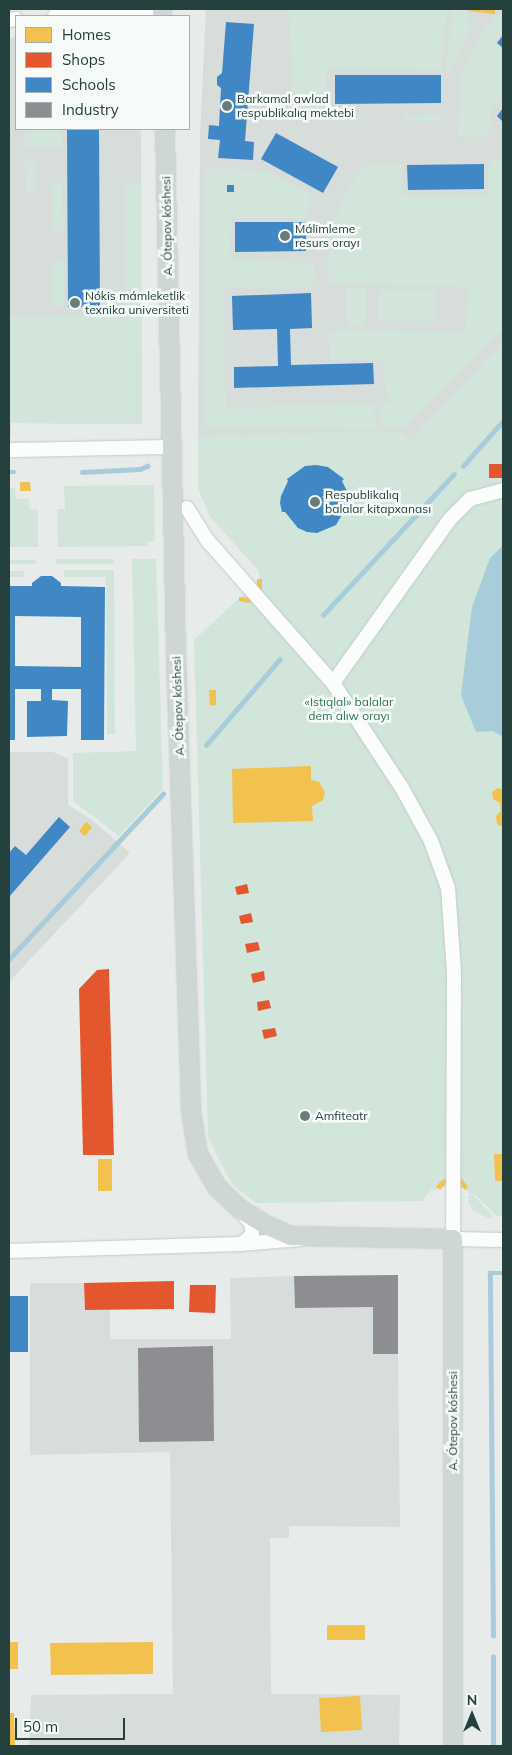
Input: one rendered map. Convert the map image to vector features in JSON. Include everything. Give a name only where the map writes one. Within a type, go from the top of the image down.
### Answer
[{"type":"main road","name":"A. Ótepov kóshesi","points":[[165,130],[191,1111],[198,1154],[217,1187],[240,1209],[266,1225],[291,1236],[310,1237]]},
{"type":"main road","points":[[310,1237],[453,1239]]},
{"type":"main road","name":"A. Ótepov kóshesi","points":[[453,1239],[453,1746]]},
{"type":"street","points":[[69,15],[150,9]]},
{"type":"street","points":[[9,450],[172,448]]},
{"type":"street","points":[[333,683],[450,519],[470,499],[503,490]]},
{"type":"street","points":[[187,508],[208,541],[333,683],[402,788],[431,841],[448,888],[454,972],[453,1239],[503,1240]]},
{"type":"street","points":[[240,1209],[252,1225],[248,1239],[241,1244]]},
{"type":"street","points":[[9,1251],[241,1244],[310,1237]]},
{"type":"shaded area","points":[[206,9],[503,9],[503,343],[410,442],[401,432],[198,436],[200,135]]},
{"type":"shaded area","name":"Nókis mámleketlik texnika universiteti","points":[[15,37],[15,130],[141,130],[142,424],[11,423],[11,436],[9,436],[9,38]]},
{"type":"shaded area","points":[[9,752],[53,752],[68,759],[68,805],[91,819],[130,853],[9,982]]},
{"type":"shaded area","points":[[294,1276],[295,1308],[373,1307],[373,1354],[398,1354],[400,1527],[289,1526],[289,1538],[270,1538],[271,1694],[400,1695],[399,1746],[29,1746],[31,1695],[173,1694],[170,1452],[30,1455],[30,1283],[84,1283],[85,1310],[110,1310],[110,1339],[231,1339],[230,1278]]},
{"type":"green space","points":[[289,9],[447,9],[441,70],[326,68],[326,108],[323,112],[297,105],[292,96]]},
{"type":"green space","points":[[452,9],[466,9],[471,27],[450,74],[446,74]]},
{"type":"green space","points":[[499,9],[503,9],[503,29],[494,42],[503,51],[503,95],[490,112],[489,137],[458,136],[459,78],[482,32],[498,16]]},
{"type":"green space","points":[[441,114],[441,120],[405,121],[404,115]]},
{"type":"green space","points":[[25,130],[62,130],[62,147],[25,147]]},
{"type":"green space","points":[[503,157],[503,328],[404,428],[381,428],[379,406],[389,403],[386,393],[384,360],[330,360],[329,330],[466,331],[467,287],[328,284],[330,228],[347,191],[358,174],[367,165],[402,164],[403,195],[487,195],[489,163]]},
{"type":"green space","points":[[25,159],[37,159],[37,192],[26,192]]},
{"type":"green space","points":[[205,169],[264,171],[309,193],[311,202],[306,218],[232,218],[229,258],[314,264],[313,289],[232,288],[223,290],[226,408],[374,403],[376,430],[204,427]]},
{"type":"green space","points":[[51,182],[62,182],[63,232],[52,232]]},
{"type":"green space","points":[[125,183],[141,183],[142,424],[9,423],[9,315],[125,315]]},
{"type":"green space","points":[[51,262],[63,262],[63,306],[51,306]]},
{"type":"green space","points":[[346,288],[366,288],[366,326],[346,326]]},
{"type":"green space","points":[[378,290],[436,290],[436,321],[378,321]]},
{"type":"green space","name":"«Istıqlal» balalar dem alıw orayı","points":[[503,343],[503,1216],[497,1216],[474,1194],[469,1194],[465,1188],[439,1187],[436,1191],[432,1189],[422,1201],[256,1203],[233,1185],[208,1136],[194,640],[259,580],[259,571],[210,517],[198,488],[198,436],[401,432],[410,442]]},
{"type":"green space","points":[[154,485],[155,541],[148,541],[147,546],[58,547],[57,509],[65,509],[64,486]]},
{"type":"green space","points":[[9,488],[15,488],[16,499],[29,499],[29,509],[38,510],[38,547],[9,547]]},
{"type":"green space","points":[[56,559],[114,559],[114,564],[56,564]]},
{"type":"green space","points":[[132,559],[156,559],[163,789],[119,836],[73,801],[73,753],[136,751]]},
{"type":"green space","points":[[9,560],[36,560],[36,564],[9,564]]},
{"type":"green space","points":[[64,570],[114,570],[115,734],[107,734],[106,577],[64,577]]},
{"type":"green space","points":[[9,571],[24,571],[24,577],[9,577]]},
{"type":"green space","points":[[469,1195],[473,1195],[493,1216],[490,1219],[472,1210],[468,1201]]},
{"type":"water","points":[[503,545],[503,737],[493,731],[476,732],[461,695],[472,607],[490,558]]},
{"type":"building: Homes","points":[[469,9],[495,9],[495,14],[469,11]]},
{"type":"building: Homes","points":[[20,482],[30,482],[31,491],[20,491]]},
{"type":"building: Homes","points":[[257,579],[262,579],[262,589],[249,603],[239,601],[239,597],[247,598],[257,588]]},
{"type":"building: Homes","points":[[209,690],[216,690],[216,705],[210,706]]},
{"type":"building: Homes","points":[[311,766],[311,780],[319,782],[325,792],[323,800],[312,806],[313,821],[233,823],[232,769]]},
{"type":"building: Homes","points":[[498,788],[503,790],[503,827],[497,824],[496,816],[501,811],[500,803],[493,799],[492,792]]},
{"type":"building: Homes","points":[[86,822],[92,827],[85,836],[79,831]]},
{"type":"building: Homes","points":[[494,1154],[503,1154],[503,1181],[495,1181]]},
{"type":"building: Homes","points":[[98,1159],[112,1159],[112,1191],[98,1191]]},
{"type":"building: Homes","points":[[444,1179],[462,1179],[468,1187],[465,1190],[460,1184],[446,1183],[440,1190],[436,1186]]},
{"type":"building: Homes","points":[[327,1625],[365,1625],[365,1640],[327,1640]]},
{"type":"building: Homes","points":[[9,1642],[18,1642],[18,1669],[9,1669]]},
{"type":"building: Homes","points":[[153,1642],[153,1674],[51,1675],[50,1643]]},
{"type":"building: Homes","points":[[360,1696],[362,1730],[321,1732],[319,1698]]},
{"type":"building: Homes","points":[[9,1713],[14,1713],[15,1746],[9,1746]]},
{"type":"building: Shops","points":[[489,464],[503,464],[503,478],[489,478]]},
{"type":"building: Shops","points":[[247,884],[249,893],[237,895],[235,887]]},
{"type":"building: Shops","points":[[251,913],[253,922],[241,924],[239,916]]},
{"type":"building: Shops","points":[[258,942],[260,950],[247,953],[245,944]]},
{"type":"building: Shops","points":[[109,969],[114,1155],[83,1155],[79,989],[97,970]]},
{"type":"building: Shops","points":[[264,971],[265,980],[253,983],[251,974]]},
{"type":"building: Shops","points":[[269,1000],[271,1008],[258,1011],[257,1002]]},
{"type":"building: Shops","points":[[275,1028],[277,1036],[264,1039],[262,1030]]},
{"type":"building: Shops","points":[[174,1281],[174,1309],[85,1310],[84,1283]]},
{"type":"building: Shops","points":[[190,1285],[216,1285],[215,1313],[189,1312]]},
{"type":"building: Schools","points":[[226,22],[254,24],[245,141],[254,142],[253,160],[218,158],[220,140],[208,139],[209,125],[219,126],[221,88],[217,85],[217,77],[222,73]]},
{"type":"building: Schools","points":[[503,35],[503,48],[497,43]]},
{"type":"building: Schools","points":[[335,75],[441,75],[441,103],[335,104]]},
{"type":"building: Schools","points":[[503,108],[503,122],[497,116]]},
{"type":"building: Schools","points":[[67,130],[99,130],[100,307],[68,307]]},
{"type":"building: Schools","points":[[276,133],[338,167],[323,193],[261,159]]},
{"type":"building: Schools","points":[[484,164],[484,189],[408,190],[407,165]]},
{"type":"building: Schools","points":[[227,185],[234,185],[234,192],[227,192]]},
{"type":"building: Schools","points":[[235,222],[306,222],[306,251],[235,252]]},
{"type":"building: Schools","points":[[311,293],[312,328],[290,329],[291,365],[373,363],[374,384],[234,388],[234,367],[278,366],[277,329],[233,330],[232,296]]},
{"type":"building: Schools","points":[[305,466],[328,467],[344,479],[342,481],[349,495],[348,511],[344,511],[336,525],[317,533],[307,532],[298,528],[285,512],[282,512],[280,503],[288,481],[287,479]]},
{"type":"building: Schools","points":[[41,576],[52,576],[61,583],[61,586],[105,587],[104,740],[81,740],[81,689],[52,689],[52,700],[68,701],[67,736],[27,737],[27,701],[41,701],[41,689],[15,689],[15,740],[9,740],[9,586],[32,586],[32,583]],"holes":[[[15,616],[81,617],[81,667],[15,666]]]},
{"type":"building: Schools","points":[[59,817],[70,827],[9,897],[9,853],[15,846],[26,855]]},
{"type":"building: Schools","points":[[9,1296],[28,1296],[28,1352],[9,1352]]},
{"type":"building: Industry","points":[[398,1275],[398,1354],[373,1354],[373,1307],[295,1308],[294,1276]]},
{"type":"building: Industry","points":[[213,1346],[214,1441],[139,1442],[138,1348]]},
{"type":"waterway","points":[[463,466],[503,421]]},
{"type":"waterway","points":[[82,472],[140,469],[147,466]]},
{"type":"waterway","points":[[9,472],[14,472]]},
{"type":"waterway","points":[[323,615],[454,474]]},
{"type":"waterway","points":[[206,745],[280,659]]},
{"type":"waterway","points":[[9,959],[163,794]]},
{"type":"waterway","points":[[493,1636],[490,1273],[503,1273]]},
{"type":"waterway","points":[[493,1657],[493,1746]]},
{"type":"place","name":"Barkamal awlad respublikalıq mektebi","points":[[227,106]]},
{"type":"place","name":"Málimleme resurs orayı","points":[[285,236]]},
{"type":"place","name":"Nókis mámleketlik texnika universiteti","points":[[75,303]]},
{"type":"place","name":"Respublikalıq balalar kitapxanası","points":[[315,502]]},
{"type":"place","name":"Amfiteatr","points":[[305,1116]]}]
